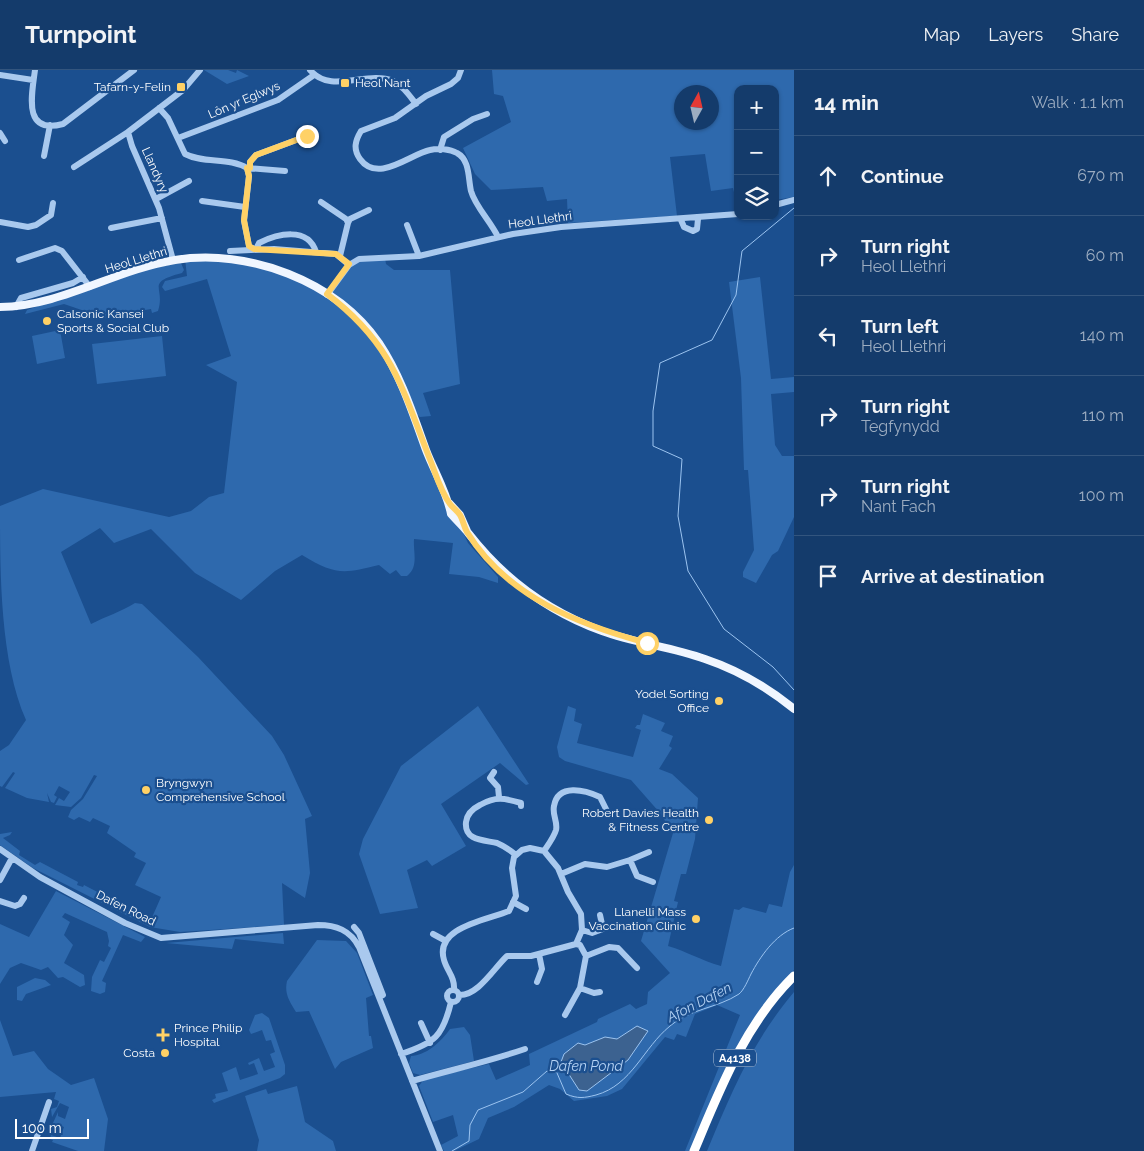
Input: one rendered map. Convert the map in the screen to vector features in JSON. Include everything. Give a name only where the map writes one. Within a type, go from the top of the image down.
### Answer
[{"type":"highway","name":"A4138","points":[[694,1151],[724,1082],[748,1035],[770,1002],[794,976]]},
{"type":"main road","name":"Heol Llethri","points":[[0,307],[44,303],[143,267],[174,260],[211,258],[243,261],[276,269],[302,280],[327,294],[363,324],[378,343],[406,394],[431,462],[450,504],[460,515],[466,531],[488,557],[513,581],[543,603],[573,619],[604,632],[704,658],[727,667],[774,693],[794,709]]},
{"type":"street","points":[[35,70],[30,103],[32,112],[38,121],[50,125],[63,124],[134,70]]},
{"type":"street","points":[[74,167],[128,132],[183,90],[200,70]]},
{"type":"street","points":[[461,70],[458,78],[451,84],[395,118],[361,131],[355,145],[357,155],[363,164],[373,169],[389,168],[426,151],[450,150],[462,157],[467,165],[471,193],[498,237]]},
{"type":"street","points":[[312,73],[334,82],[375,78],[388,79],[399,85],[416,104]]},
{"type":"street","name":"Lôn yr Eglwys","points":[[178,138],[278,100],[312,73]]},
{"type":"street","points":[[0,74],[33,80]]},
{"type":"street","points":[[159,108],[168,118],[178,138],[181,150],[189,156],[238,164],[249,168],[285,171]]},
{"type":"street","points":[[440,150],[444,137],[473,118],[487,114]]},
{"type":"street","points":[[44,156],[50,125]]},
{"type":"street","name":"Llandyry","points":[[128,132],[132,146],[156,199],[174,260]]},
{"type":"street","points":[[0,133],[5,141]]},
{"type":"street","points":[[255,249],[249,246],[246,234],[245,207],[250,162],[256,155],[307,136]]},
{"type":"street","points":[[156,199],[189,181]]},
{"type":"street","points":[[779,204],[794,200]]},
{"type":"street","points":[[202,201],[245,207]]},
{"type":"street","points":[[321,202],[346,219],[348,223]]},
{"type":"street","points":[[0,222],[20,227],[36,225],[50,215],[53,203]]},
{"type":"street","points":[[340,256],[350,218],[369,210]]},
{"type":"street","name":"Heol Llethri","points":[[349,264],[359,259],[420,256],[530,231],[587,224],[698,219],[734,214]]},
{"type":"street","points":[[111,228],[162,218]]},
{"type":"street","points":[[681,220],[684,227],[693,231],[698,229],[698,219]]},
{"type":"street","points":[[407,225],[420,256]]},
{"type":"street","points":[[255,249],[259,243],[268,238],[291,234],[306,238],[314,246],[316,252]]},
{"type":"street","points":[[19,260],[55,248],[62,251],[90,287]]},
{"type":"street","points":[[230,250],[255,249],[316,252],[340,256],[349,264],[327,294]]},
{"type":"street","points":[[16,307],[21,298],[73,283],[83,277]]},
{"type":"street","points":[[494,772],[490,778],[498,787],[499,797]]},
{"type":"street","points":[[544,851],[556,832],[554,813],[556,800],[566,790],[579,789],[600,797],[608,813]]},
{"type":"street","points":[[516,855],[497,844],[480,841],[467,830],[468,816],[476,807],[499,797],[521,803],[521,806]]},
{"type":"street","points":[[454,990],[454,980],[443,955],[446,941],[460,927],[509,910],[516,896],[512,868],[516,855],[522,850],[530,848],[544,851],[556,864],[568,892],[581,914],[582,930],[576,944]]},
{"type":"street","name":"Dafen Road","points":[[0,849],[40,877],[125,923],[161,938],[333,925],[348,933],[359,947],[379,997]]},
{"type":"street","points":[[561,874],[586,864],[607,868],[649,852]]},
{"type":"street","points":[[0,880],[12,858]]},
{"type":"street","points":[[630,860],[637,876],[653,882]]},
{"type":"street","points":[[0,901],[15,906],[20,904],[24,898]]},
{"type":"street","points":[[513,902],[526,909]]},
{"type":"street","points":[[582,930],[592,933],[603,929],[600,915]]},
{"type":"street","points":[[354,927],[359,933],[383,996],[379,997],[440,1151]]},
{"type":"street","points":[[433,934],[446,941]]},
{"type":"street","points":[[454,990],[460,995],[477,990],[507,956],[539,954],[576,944],[580,945],[586,956],[580,988],[565,1015]]},
{"type":"street","points":[[586,956],[609,947],[618,948],[637,968]]},
{"type":"street","points":[[537,982],[542,969],[539,954]]},
{"type":"street","points":[[580,988],[594,994],[600,992]]},
{"type":"street","points":[[402,1054],[430,1043],[442,1031],[451,1002],[447,994],[454,990]]},
{"type":"street","points":[[451,1002],[458,1000],[460,995]]},
{"type":"street","points":[[421,1023],[430,1043]]},
{"type":"street","points":[[412,1080],[464,1065],[482,1064],[525,1049]]},
{"type":"street","points":[[32,1151],[49,1102]]},
{"type":"shaded area","points":[[204,70],[228,70],[236,73],[237,70],[249,76],[227,84]]},
{"type":"shaded area","points":[[492,70],[794,70],[794,197],[779,199],[779,85],[734,85],[734,192],[733,188],[711,191],[705,154],[670,157],[677,216],[568,223],[567,199],[547,201],[543,187],[491,190],[475,174],[463,148],[511,122],[503,96],[494,94]]},
{"type":"shaded area","points":[[211,258],[276,269],[327,294],[349,265],[362,260],[385,258],[386,264],[394,270],[450,270],[460,384],[423,393],[431,416],[420,417],[416,414],[449,503],[468,543],[498,577],[498,583],[479,577],[449,574],[453,543],[414,539],[415,559],[413,568],[407,576],[401,576],[396,570],[390,574],[379,565],[356,570],[339,571],[313,562],[302,555],[275,571],[241,600],[195,573],[151,529],[114,543],[100,528],[61,552],[91,624],[135,603],[142,604],[198,657],[272,736],[284,755],[312,816],[305,819],[310,873],[305,898],[282,883],[284,925],[180,932],[150,927],[33,868],[0,845],[0,834],[12,832],[3,838],[20,851],[19,855],[35,865],[40,862],[78,882],[77,885],[83,887],[84,885],[109,898],[107,901],[150,922],[161,897],[135,885],[146,863],[134,857],[136,853],[107,833],[110,826],[93,818],[90,822],[79,817],[74,820],[68,817],[71,810],[83,799],[97,776],[94,775],[81,798],[71,807],[55,805],[59,798],[64,801],[70,792],[59,786],[54,795],[57,797],[54,803],[51,802],[47,793],[49,802],[27,798],[5,788],[15,773],[13,772],[2,787],[0,786],[0,751],[9,745],[26,720],[17,697],[6,644],[1,588],[0,506],[43,489],[169,517],[191,511],[209,497],[224,493],[237,382],[206,365],[231,356],[207,279],[165,291],[162,287],[165,281],[187,276],[185,259]]},
{"type":"shaded area","points":[[181,263],[184,270],[182,273],[160,283],[158,311],[152,313],[151,309],[110,316],[108,319],[64,304],[25,314],[27,310],[103,283],[142,271]]},
{"type":"shaded area","points":[[760,277],[771,379],[794,377],[794,392],[771,394],[775,445],[782,456],[794,456],[794,517],[778,551],[772,555],[756,583],[743,577],[743,572],[754,550],[748,470],[744,470],[741,378],[729,282]]},
{"type":"shaded area","points":[[60,330],[65,358],[37,364],[32,336]]},
{"type":"shaded area","points":[[162,336],[166,376],[97,384],[92,344]]},
{"type":"shaded area","points":[[478,706],[529,784],[526,785],[500,763],[441,804],[466,846],[432,866],[427,860],[407,870],[418,908],[380,914],[359,854],[363,839],[401,766]]},
{"type":"shaded area","points":[[568,706],[576,709],[574,721],[582,724],[577,743],[633,757],[641,730],[635,728],[637,725],[640,725],[643,714],[665,723],[661,731],[673,736],[669,746],[672,748],[659,769],[672,774],[698,798],[695,839],[686,874],[681,874],[674,901],[678,902],[668,946],[721,966],[734,909],[739,910],[743,907],[766,913],[769,904],[782,907],[790,872],[794,865],[794,970],[760,1010],[690,1151],[685,1151],[740,1015],[717,1005],[695,1014],[686,1037],[677,1034],[674,1040],[665,1037],[622,1089],[607,1096],[574,1101],[560,1089],[549,1085],[514,1107],[488,1118],[479,1139],[454,1151],[444,1151],[441,1145],[458,1136],[453,1115],[433,1122],[419,1086],[424,1079],[489,1064],[496,1080],[530,1065],[529,1054],[630,1004],[636,1009],[647,1004],[648,992],[670,973],[641,941],[673,833],[660,813],[631,780],[565,761],[559,757],[557,747]],"holes":[[[605,1037],[616,1039],[565,1071],[585,1045]]]},
{"type":"shaded area","points":[[56,891],[145,937],[141,942],[123,935],[102,981],[106,983],[105,992],[100,994],[91,991],[92,977],[100,960],[104,962],[111,948],[108,946],[107,932],[65,913],[62,917],[70,922],[64,935],[73,945],[64,963],[84,975],[85,985],[80,987],[63,977],[58,978],[48,967],[41,970],[21,963],[10,968],[0,984],[0,924],[29,937]]},
{"type":"shaded area","points":[[283,933],[284,944],[235,939],[232,949],[166,943]]},
{"type":"shaded area","points":[[317,940],[346,941],[357,953],[373,995],[366,998],[369,1036],[371,1036],[373,1048],[341,1062],[335,1069],[309,1011],[296,1012],[286,990],[287,981]]},
{"type":"shaded area","points":[[35,978],[45,980],[51,985],[26,994],[22,1001],[17,1000],[17,987]]},
{"type":"shaded area","points":[[794,992],[794,1151],[707,1151],[744,1068],[766,1030]]},
{"type":"shaded area","points":[[262,1013],[269,1018],[285,1065],[285,1074],[280,1078],[214,1103],[212,1100],[216,1098],[215,1094],[228,1091],[222,1073],[236,1067],[240,1080],[258,1074],[254,1063],[249,1065],[248,1063],[259,1058],[264,1071],[275,1067],[270,1054],[275,1052],[271,1040],[266,1041],[262,1030],[251,1034],[249,1030],[255,1015]]},
{"type":"shaded area","points":[[0,1020],[13,1056],[34,1051],[48,1069],[71,1085],[94,1078],[108,1119],[104,1151],[78,1151],[52,1142],[53,1140],[50,1139],[51,1135],[60,1138],[64,1127],[53,1123],[58,1112],[58,1116],[65,1119],[69,1107],[60,1103],[52,1117],[51,1109],[57,1107],[59,1101],[54,1099],[56,1092],[0,1097]]},
{"type":"shaded area","points":[[464,1027],[470,1035],[474,1061],[420,1075],[413,1073],[409,1063],[411,1056],[422,1054],[442,1039],[450,1029]]},
{"type":"shaded area","points":[[297,1086],[305,1122],[333,1141],[336,1151],[257,1151],[259,1140],[245,1096],[266,1089],[268,1094]]},
{"type":"water","name":"Dafen Pond","points":[[637,1026],[648,1031],[628,1060],[587,1091],[579,1090],[561,1062],[564,1054],[578,1043],[585,1045],[605,1037],[617,1039]]},
{"type":"waterway","name":"Afon Dafen","points":[[794,208],[742,251],[736,295],[712,340],[660,363],[653,411],[653,446],[682,459],[678,516],[688,571],[724,629],[773,667],[794,690]]},
{"type":"waterway","name":"Afon Dafen","points":[[557,1073],[566,1094],[570,1096],[588,1097],[608,1090],[628,1075],[661,1035],[678,1020],[722,1003],[739,994],[769,947],[787,931],[794,928]]},
{"type":"waterway","name":"Afon Dafen","points":[[452,1151],[469,1141],[470,1125],[478,1110],[523,1092],[547,1071],[556,1072]]},
{"type":"place","name":"Heol Nant","points":[[345,83]]},
{"type":"place","name":"Tafarn-y-Felin","points":[[181,87]]},
{"type":"place","name":"Calsonic Kansei Sports & Social Club","points":[[47,321]]},
{"type":"place","name":"Yodel Sorting Office","points":[[719,701]]},
{"type":"place","name":"Bryngwyn Comprehensive School","points":[[146,790]]},
{"type":"place","name":"Robert Davies Health & Fitness Centre","points":[[709,820]]},
{"type":"place","name":"Llanelli Mass Vaccination Clinic","points":[[696,919]]},
{"type":"place","name":"Prince Philip Hospital","points":[[163,1035]]},
{"type":"place","name":"Costa","points":[[165,1053]]},
{"type":"route","points":[[307,136],[256,155],[250,162],[250,168],[247,168],[249,176],[244,220],[249,246],[254,249],[336,254],[349,264],[327,294],[363,324],[378,343],[393,368],[406,394],[444,492],[450,504],[460,515],[466,531],[506,576],[543,603],[573,619],[604,632],[647,643]]}]
